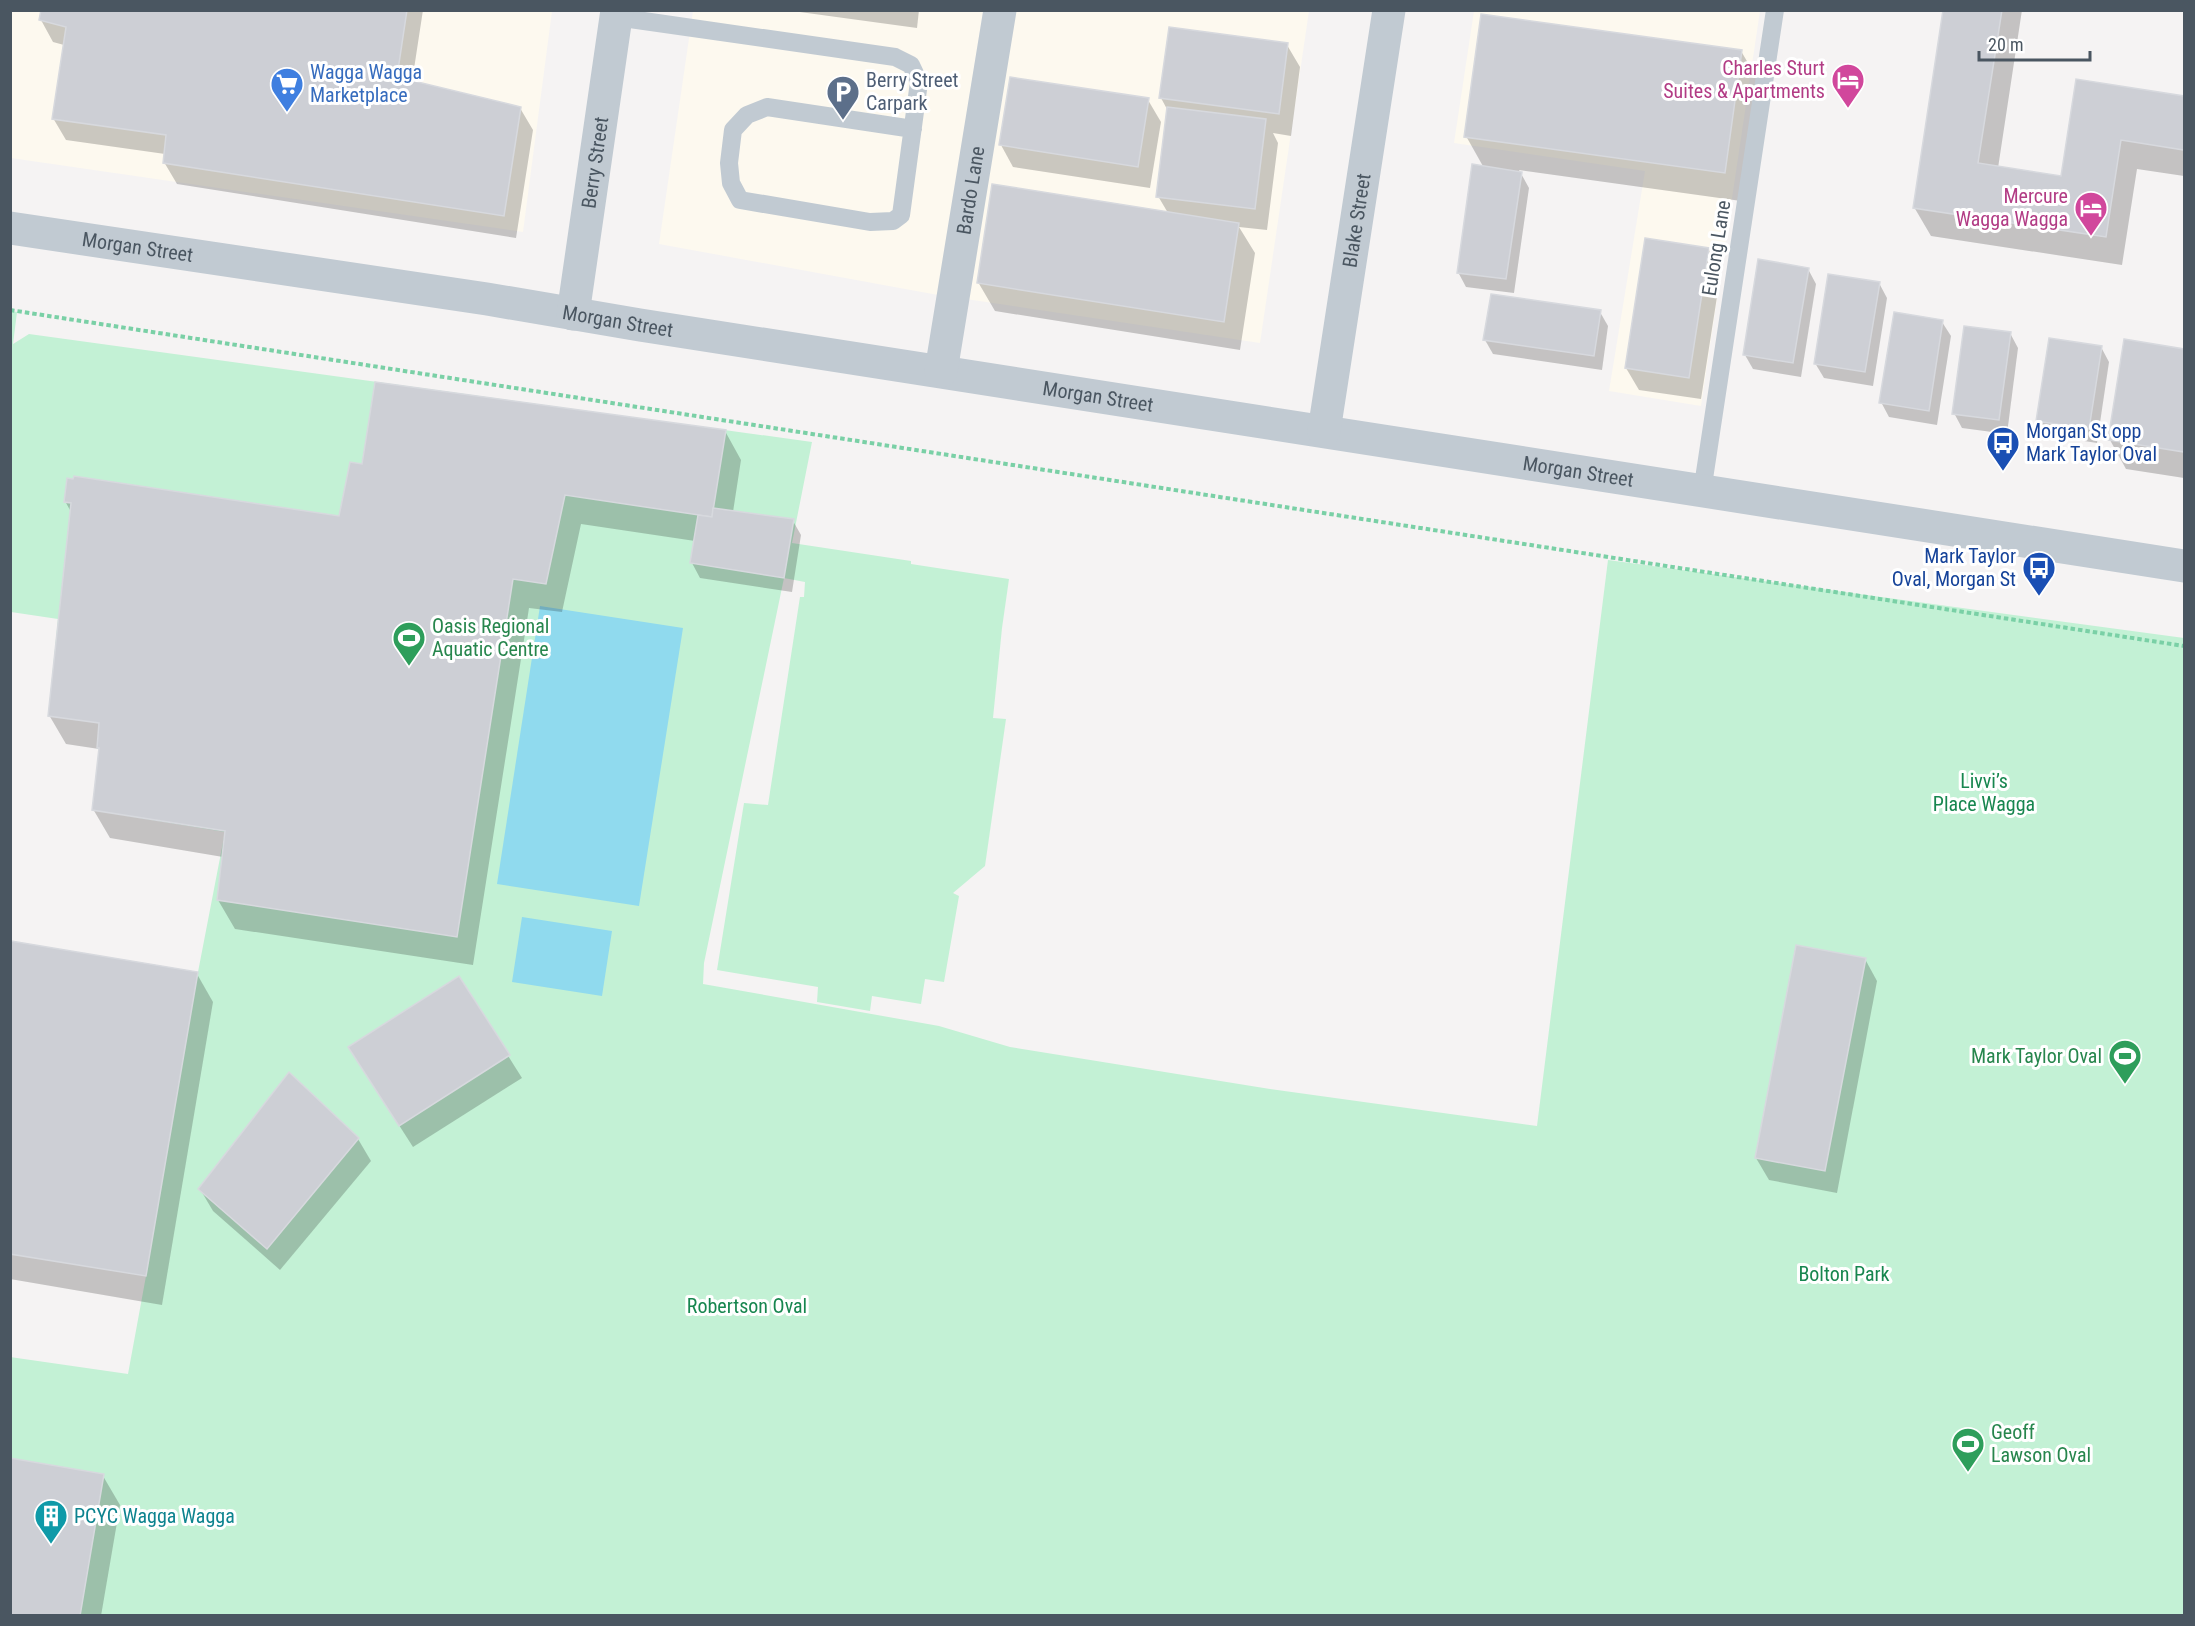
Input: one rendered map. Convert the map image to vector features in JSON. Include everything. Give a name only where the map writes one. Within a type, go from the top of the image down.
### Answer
[{"type":"street","name":"Bardo Lane","points":[[941,371],[1000,10]]},
{"type":"street","name":"Blake Street","points":[[1324,431],[1389,10]]},
{"type":"street","name":"Berry Street","points":[[573,314],[616,14]]},
{"type":"street","name":"Morgan Street","points":[[10,228],[487,299],[1702,492],[2184,566]]},
{"type":"lane","name":"Eulong Lane","points":[[1702,492],[1775,10]]},
{"type":"lane","points":[[616,14],[895,57],[911,65],[919,82],[913,129],[901,214],[893,221],[870,222],[740,200],[731,183],[729,163],[733,130],[747,115],[767,107],[913,129]]},
{"type":"path","points":[[10,310],[2184,646]]},
{"type":"shaded area","name":"Wagga Wagga Marketplace","points":[[11,11],[552,11],[523,232],[11,158]]},
{"type":"shaded area","name":"Berry Street Carpark","points":[[693,11],[983,11],[938,295],[659,244]]},
{"type":"shaded area","points":[[1012,11],[1309,11],[1260,343],[966,299]]},
{"type":"shaded area","points":[[1474,11],[1760,11],[1701,406],[1609,391],[1645,171],[1454,143]]},
{"type":"green space","points":[[11,311],[17,312],[13,344],[29,334],[812,442],[792,543],[1009,579],[993,718],[1006,719],[985,866],[953,893],[959,896],[944,982],[925,979],[921,1004],[872,996],[870,1011],[817,1002],[818,987],[717,970],[744,803],[768,805],[800,597],[804,597],[805,582],[784,578],[704,963],[703,984],[939,1026],[1010,1047],[1270,1089],[1537,1126],[1608,560],[2184,638],[2184,1615],[11,1615],[10,1357],[128,1374],[198,972],[225,832],[92,810],[99,749],[97,748],[99,723],[48,716],[58,619],[11,612]]},
{"type":"water","points":[[540,606],[683,628],[639,906],[497,884]]},
{"type":"water","points":[[522,917],[612,931],[602,996],[512,982]]},
{"type":"building","name":"Wagga Wagga Marketplace","points":[[41,10],[407,10],[397,77],[521,107],[504,216],[163,163],[166,135],[52,119],[66,27],[39,20]]},
{"type":"building","points":[[1943,10],[2002,10],[1978,163],[2061,176],[2076,79],[2184,96],[2184,150],[2121,140],[2106,237],[1913,208]]},
{"type":"building","points":[[1481,14],[1742,50],[1725,173],[1464,137]]},
{"type":"building","points":[[1169,27],[1288,43],[1279,114],[1159,98]]},
{"type":"building","points":[[1010,77],[1149,98],[1138,167],[999,145]]},
{"type":"building","points":[[1167,107],[1266,119],[1255,209],[1156,197]]},
{"type":"building","points":[[1472,164],[1522,172],[1506,279],[1457,273]]},
{"type":"building","points":[[992,184],[1239,223],[1224,322],[977,283]]},
{"type":"building","points":[[1645,238],[1709,248],[1689,378],[1625,368]]},
{"type":"building","points":[[1758,259],[1809,268],[1793,363],[1743,355]]},
{"type":"building","points":[[1828,274],[1880,282],[1865,372],[1814,364]]},
{"type":"building","points":[[1491,294],[1601,310],[1594,356],[1483,340]]},
{"type":"building","points":[[1894,312],[1943,320],[1929,411],[1879,403]]},
{"type":"building","points":[[1964,326],[2011,332],[1999,420],[1952,414]]},
{"type":"building","points":[[2049,338],[2102,346],[2089,429],[2036,421]]},
{"type":"building","points":[[2124,339],[2184,349],[2184,452],[2108,440]]},
{"type":"building","points":[[375,382],[726,430],[712,517],[565,495],[546,584],[513,579],[457,937],[217,900],[225,831],[92,810],[99,748],[97,748],[99,723],[48,716],[71,503],[64,502],[67,478],[73,479],[74,476],[339,516],[350,462],[362,464]]},
{"type":"building","points":[[713,508],[794,519],[784,578],[690,563],[698,515],[712,517]]},
{"type":"building","points":[[11,941],[198,972],[146,1276],[10,1254]]},
{"type":"building","points":[[1796,945],[1866,958],[1825,1171],[1755,1158]]},
{"type":"building","points":[[459,976],[510,1055],[399,1126],[348,1047]]},
{"type":"building","points":[[289,1072],[359,1138],[267,1249],[198,1189]]},
{"type":"building","name":"PCYC Wagga Wagga","points":[[10,1458],[104,1474],[80,1616],[10,1616]]},
{"type":"place","name":"Charles Sturt Suites & Apartments","points":[[1848,109]]},
{"type":"place","name":"Wagga Wagga Marketplace","points":[[287,113]]},
{"type":"place","name":"Berry Street Carpark","points":[[843,121]]},
{"type":"place","name":"Mercure Wagga Wagga","points":[[2091,237]]},
{"type":"place","name":"Morgan St opp Mark Taylor Oval","points":[[2003,472]]},
{"type":"place","name":"Mark Taylor Oval, Morgan St","points":[[2039,597]]},
{"type":"place","name":"Oasis Regional Aquatic Centre","points":[[409,667]]},
{"type":"place","name":"Mark Taylor Oval","points":[[2125,1085]]},
{"type":"place","name":"Geoff Lawson Oval","points":[[1968,1473]]},
{"type":"place","name":"PCYC Wagga Wagga","points":[[51,1545]]},
{"type":"park label","name":"Livvi’s Place Wagga","points":[[1984,792]]},
{"type":"park label","name":"Bolton Park","points":[[1844,1274]]},
{"type":"park label","name":"Robertson Oval","points":[[747,1306]]}]
